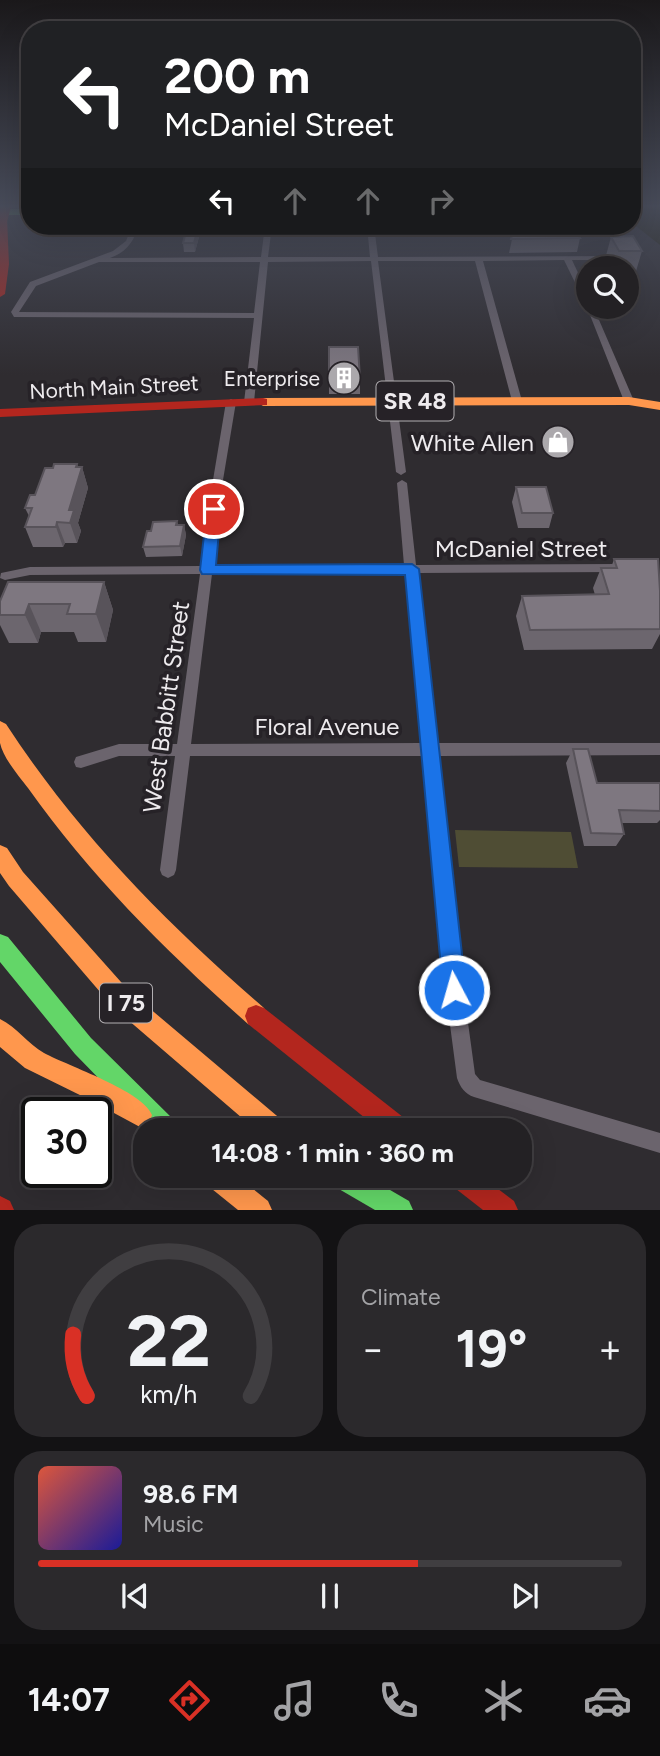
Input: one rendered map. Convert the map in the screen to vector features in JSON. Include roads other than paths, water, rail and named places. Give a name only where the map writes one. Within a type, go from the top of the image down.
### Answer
[{"type":"main road","points":[[0,293],[4,262]]},
{"type":"main road","name":"North Main Street","points":[[0,400],[193,397],[231,402]]},
{"type":"main road","name":"North Main Street","points":[[629,401],[640,397],[660,397]]},
{"type":"main road","name":"North Main Street","points":[[0,413],[231,402],[629,401],[660,406]]},
{"type":"main road","points":[[0,729],[21,767],[75,834],[156,926],[308,1060],[383,1118]]},
{"type":"main road","name":"I 75","points":[[0,855],[16,879],[121,999],[260,1118]]},
{"type":"main road","name":"I 75","points":[[0,946],[83,1046],[153,1118]]},
{"type":"main road","points":[[0,1031],[16,1050],[40,1066],[99,1091],[145,1118]]},
{"type":"main road","points":[[231,1188],[259,1210]]},
{"type":"main road","points":[[362,1188],[400,1210]]},
{"type":"main road","points":[[476,1188],[505,1210]]},
{"type":"street","points":[[94,262],[33,284],[15,312],[17,316],[258,316]]},
{"type":"street","points":[[249,402],[264,262]]},
{"type":"street","points":[[375,262],[402,478],[451,964],[466,1078],[474,1088],[660,1143]]},
{"type":"street","points":[[479,262],[517,401]]},
{"type":"street","points":[[595,319],[629,401]]},
{"type":"street","points":[[218,486],[231,402]]},
{"type":"street","name":"West Babbitt Street","points":[[168,870],[214,509]]},
{"type":"street","name":"McDaniel Street","points":[[5,576],[30,571],[632,568]]},
{"type":"street","name":"Floral Avenue","points":[[81,762],[119,750],[660,749]]},
{"type":"place","name":"Enterprise","points":[[344,378]]},
{"type":"place","name":"White Allen","points":[[558,442]]}]
